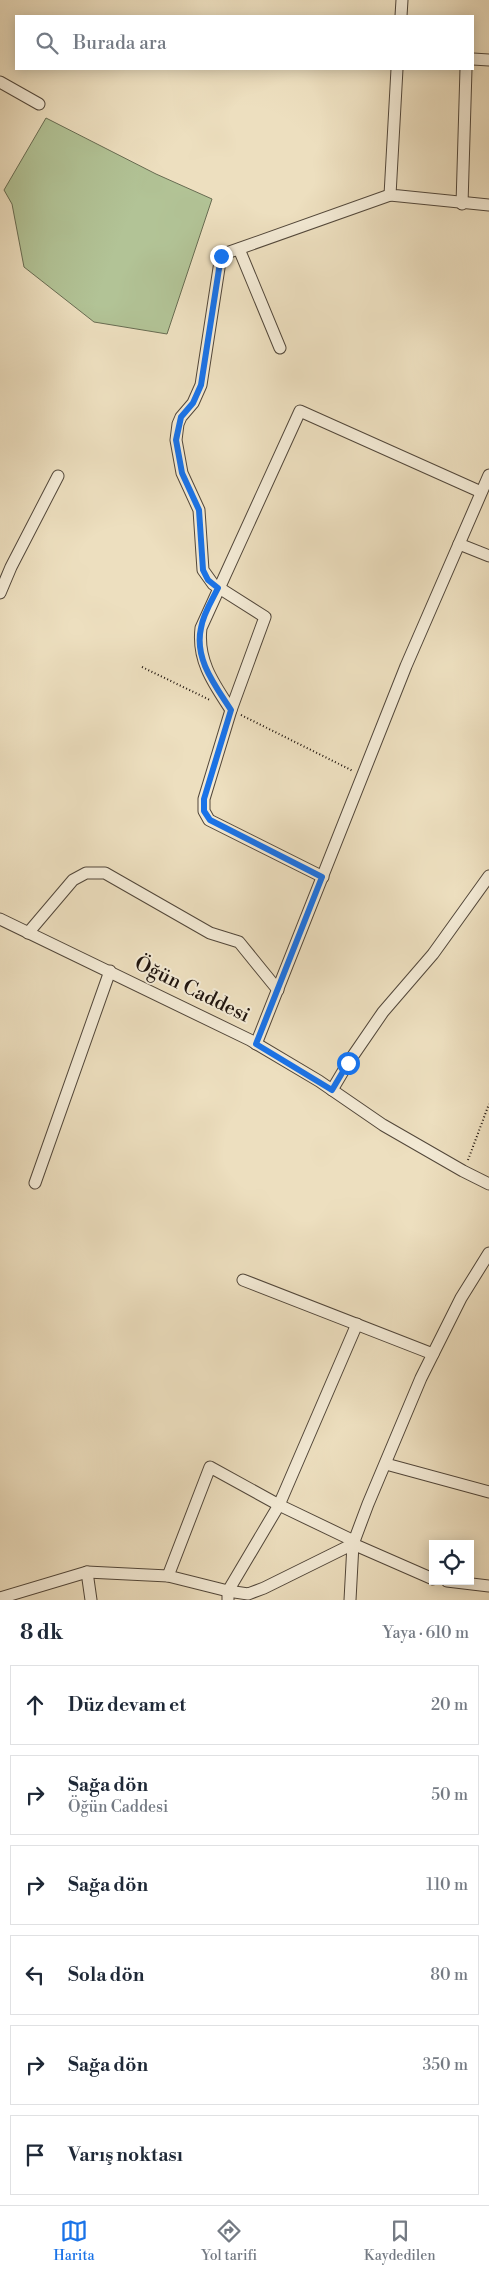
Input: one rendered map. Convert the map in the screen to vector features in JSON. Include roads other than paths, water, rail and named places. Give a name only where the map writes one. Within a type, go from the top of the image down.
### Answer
[{"type":"street","points":[[400,15],[402,0]]},
{"type":"street","points":[[474,59],[489,60]]},
{"type":"street","points":[[390,195],[397,70]]},
{"type":"street","points":[[462,204],[466,70]]},
{"type":"street","points":[[0,82],[39,104]]},
{"type":"street","points":[[322,877],[210,820],[206,816],[203,807],[231,710],[265,617],[218,588],[208,580],[203,570],[199,510],[182,473],[176,433],[181,417],[193,403],[201,385],[221,256],[390,195],[462,204],[489,205]]},
{"type":"street","points":[[239,249],[280,348]]},
{"type":"street","points":[[231,710],[210,678],[203,661],[200,647],[200,628],[300,411],[481,492]]},
{"type":"street","points":[[256,1044],[406,666],[489,474]]},
{"type":"street","points":[[0,593],[11,567],[58,476]]},
{"type":"street","points":[[459,544],[489,556]]},
{"type":"street","points":[[28,933],[73,880],[86,873],[104,874],[210,933],[239,942],[278,990]]},
{"type":"street","points":[[332,1090],[365,1037],[399,992],[433,954],[489,876]]},
{"type":"street","name":"Öğün Caddesi","points":[[0,919],[110,971],[256,1044],[332,1090],[383,1125],[489,1184]]},
{"type":"street","points":[[35,1183],[110,971]]},
{"type":"street","points":[[350,1600],[354,1543],[402,1419],[461,1298],[489,1253]]},
{"type":"street","points":[[243,1280],[433,1354]]},
{"type":"street","points":[[228,1596],[280,1504],[357,1324]]},
{"type":"street","points":[[386,1464],[489,1492]]},
{"type":"street","points":[[168,1576],[210,1467],[354,1543],[429,1577]]},
{"type":"street","points":[[0,1598],[87,1572],[168,1576],[228,1596],[256,1592],[354,1543]]},
{"type":"street","points":[[87,1572],[91,1600]]},
{"type":"street","points":[[474,1584],[489,1586]]}]
